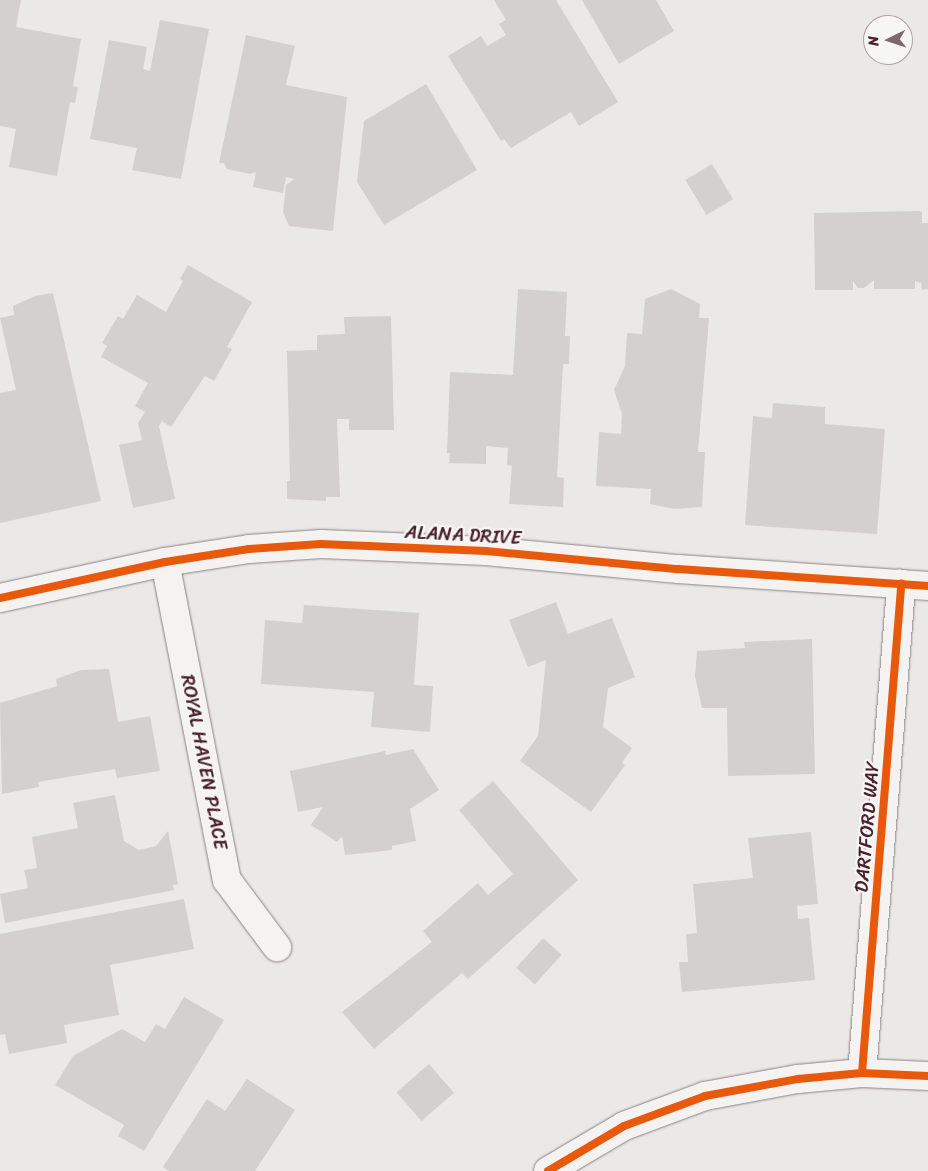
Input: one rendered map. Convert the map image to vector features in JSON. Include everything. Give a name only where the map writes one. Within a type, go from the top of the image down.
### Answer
[{"type":"street","name":"ALANA DRIVE","points":[[0,598],[165,562],[249,549],[321,544],[486,551],[678,569],[928,586]]},
{"type":"street","name":"ROYAL HAVEN PLACE","points":[[165,562],[227,880],[277,947]]},
{"type":"street","name":"DARTFORD WAY","points":[[862,1073],[901,584]]},
{"type":"street","points":[[548,1171],[624,1126],[705,1096],[798,1079],[862,1073],[928,1076]]},
{"type":"building","points":[[0,0],[21,0],[16,27],[81,39],[73,86],[78,87],[75,103],[70,102],[57,176],[9,167],[16,129],[0,126]]},
{"type":"building","points":[[494,0],[556,0],[618,102],[579,126],[571,112],[511,148],[504,139],[501,141],[448,56],[481,36],[487,46],[506,35],[499,24],[506,20]]},
{"type":"building","points":[[582,0],[656,0],[674,31],[619,64]]},
{"type":"building","points":[[160,20],[209,29],[181,179],[132,170],[137,148],[90,139],[109,40],[147,47],[143,69],[150,71]]},
{"type":"building","points":[[246,35],[295,46],[286,85],[347,97],[333,231],[289,226],[283,212],[286,185],[294,179],[286,177],[283,193],[253,187],[256,172],[250,174],[227,169],[224,163],[219,163]]},
{"type":"building","points":[[426,84],[477,170],[384,225],[357,182],[364,121]]},
{"type":"building","points":[[712,164],[733,199],[707,215],[685,180]]},
{"type":"building","points":[[922,212],[922,223],[928,223],[928,289],[922,290],[921,283],[915,281],[915,289],[874,289],[874,280],[864,288],[858,288],[853,281],[853,290],[815,290],[814,213]]},
{"type":"building","points":[[188,265],[252,302],[227,347],[232,349],[214,381],[205,376],[171,427],[162,421],[159,426],[175,499],[133,508],[119,445],[142,440],[138,423],[145,412],[135,406],[148,383],[101,357],[107,346],[102,343],[118,316],[123,319],[137,295],[166,312],[183,281],[180,279]]},
{"type":"building","points":[[518,289],[567,292],[565,336],[570,336],[569,364],[563,364],[557,477],[564,478],[563,507],[509,504],[512,466],[507,465],[508,448],[486,446],[486,464],[449,463],[450,453],[447,453],[450,372],[513,375]]},
{"type":"building","points":[[671,289],[700,304],[699,318],[709,318],[698,452],[705,452],[702,507],[674,509],[650,504],[651,489],[596,486],[599,432],[621,434],[622,414],[614,390],[625,366],[627,333],[642,334],[645,299]]},
{"type":"building","points":[[53,293],[101,501],[0,523],[0,393],[16,390],[0,318],[14,315],[13,306],[35,296]]},
{"type":"building","points":[[391,316],[394,430],[349,430],[349,419],[337,419],[340,497],[326,497],[326,501],[287,499],[287,481],[290,481],[287,351],[317,350],[317,335],[345,334],[344,317]]},
{"type":"building","points":[[773,403],[825,407],[825,424],[885,429],[877,534],[745,525],[753,416],[772,418]]},
{"type":"building","points":[[556,602],[568,634],[612,618],[635,677],[608,688],[603,727],[632,748],[622,763],[625,765],[591,812],[520,761],[538,736],[546,660],[528,667],[509,620]]},
{"type":"building","points":[[304,605],[419,613],[414,685],[433,686],[430,732],[371,727],[374,692],[261,684],[265,620],[302,623]]},
{"type":"building","points":[[812,639],[815,774],[728,776],[727,708],[702,708],[695,676],[697,651],[745,648],[744,642]]},
{"type":"building","points":[[109,669],[118,722],[150,716],[160,771],[117,778],[115,769],[38,782],[39,787],[2,794],[0,703],[57,686],[56,679],[81,670]]},
{"type":"building","points":[[413,749],[439,790],[410,809],[416,841],[392,846],[392,850],[345,855],[342,836],[337,842],[311,825],[323,807],[298,812],[290,771],[385,751],[386,755]]},
{"type":"building","points":[[493,781],[578,880],[468,979],[462,973],[374,1049],[342,1012],[432,942],[423,931],[478,883],[488,895],[513,874],[459,810]]},
{"type":"building","points":[[115,795],[124,841],[139,850],[156,846],[168,831],[178,884],[173,885],[174,890],[5,923],[0,894],[28,888],[24,870],[37,868],[32,837],[78,828],[73,803]]},
{"type":"building","points":[[811,832],[818,904],[797,906],[798,919],[809,918],[815,980],[682,992],[679,962],[688,962],[686,934],[697,933],[693,884],[753,878],[748,838]]},
{"type":"building","points":[[184,899],[194,949],[110,965],[119,1015],[64,1025],[67,1043],[9,1054],[5,1034],[0,1035],[0,934]]},
{"type":"building","points":[[543,938],[562,955],[535,984],[516,968]]},
{"type":"building","points":[[184,997],[224,1020],[144,1151],[118,1136],[124,1125],[55,1085],[73,1056],[122,1029],[145,1042],[156,1024],[165,1029]]},
{"type":"building","points":[[429,1064],[454,1093],[421,1121],[397,1092]]},
{"type":"building","points":[[247,1079],[295,1110],[255,1171],[169,1171],[163,1167],[207,1099],[225,1111]]},
{"type":"cycle path","points":[[0,598],[165,562],[249,549],[321,544],[486,551],[678,569],[928,586]]},
{"type":"cycle path","points":[[862,1073],[901,584]]},
{"type":"cycle path","points":[[548,1171],[624,1126],[705,1096],[798,1079],[862,1073],[928,1076]]}]
